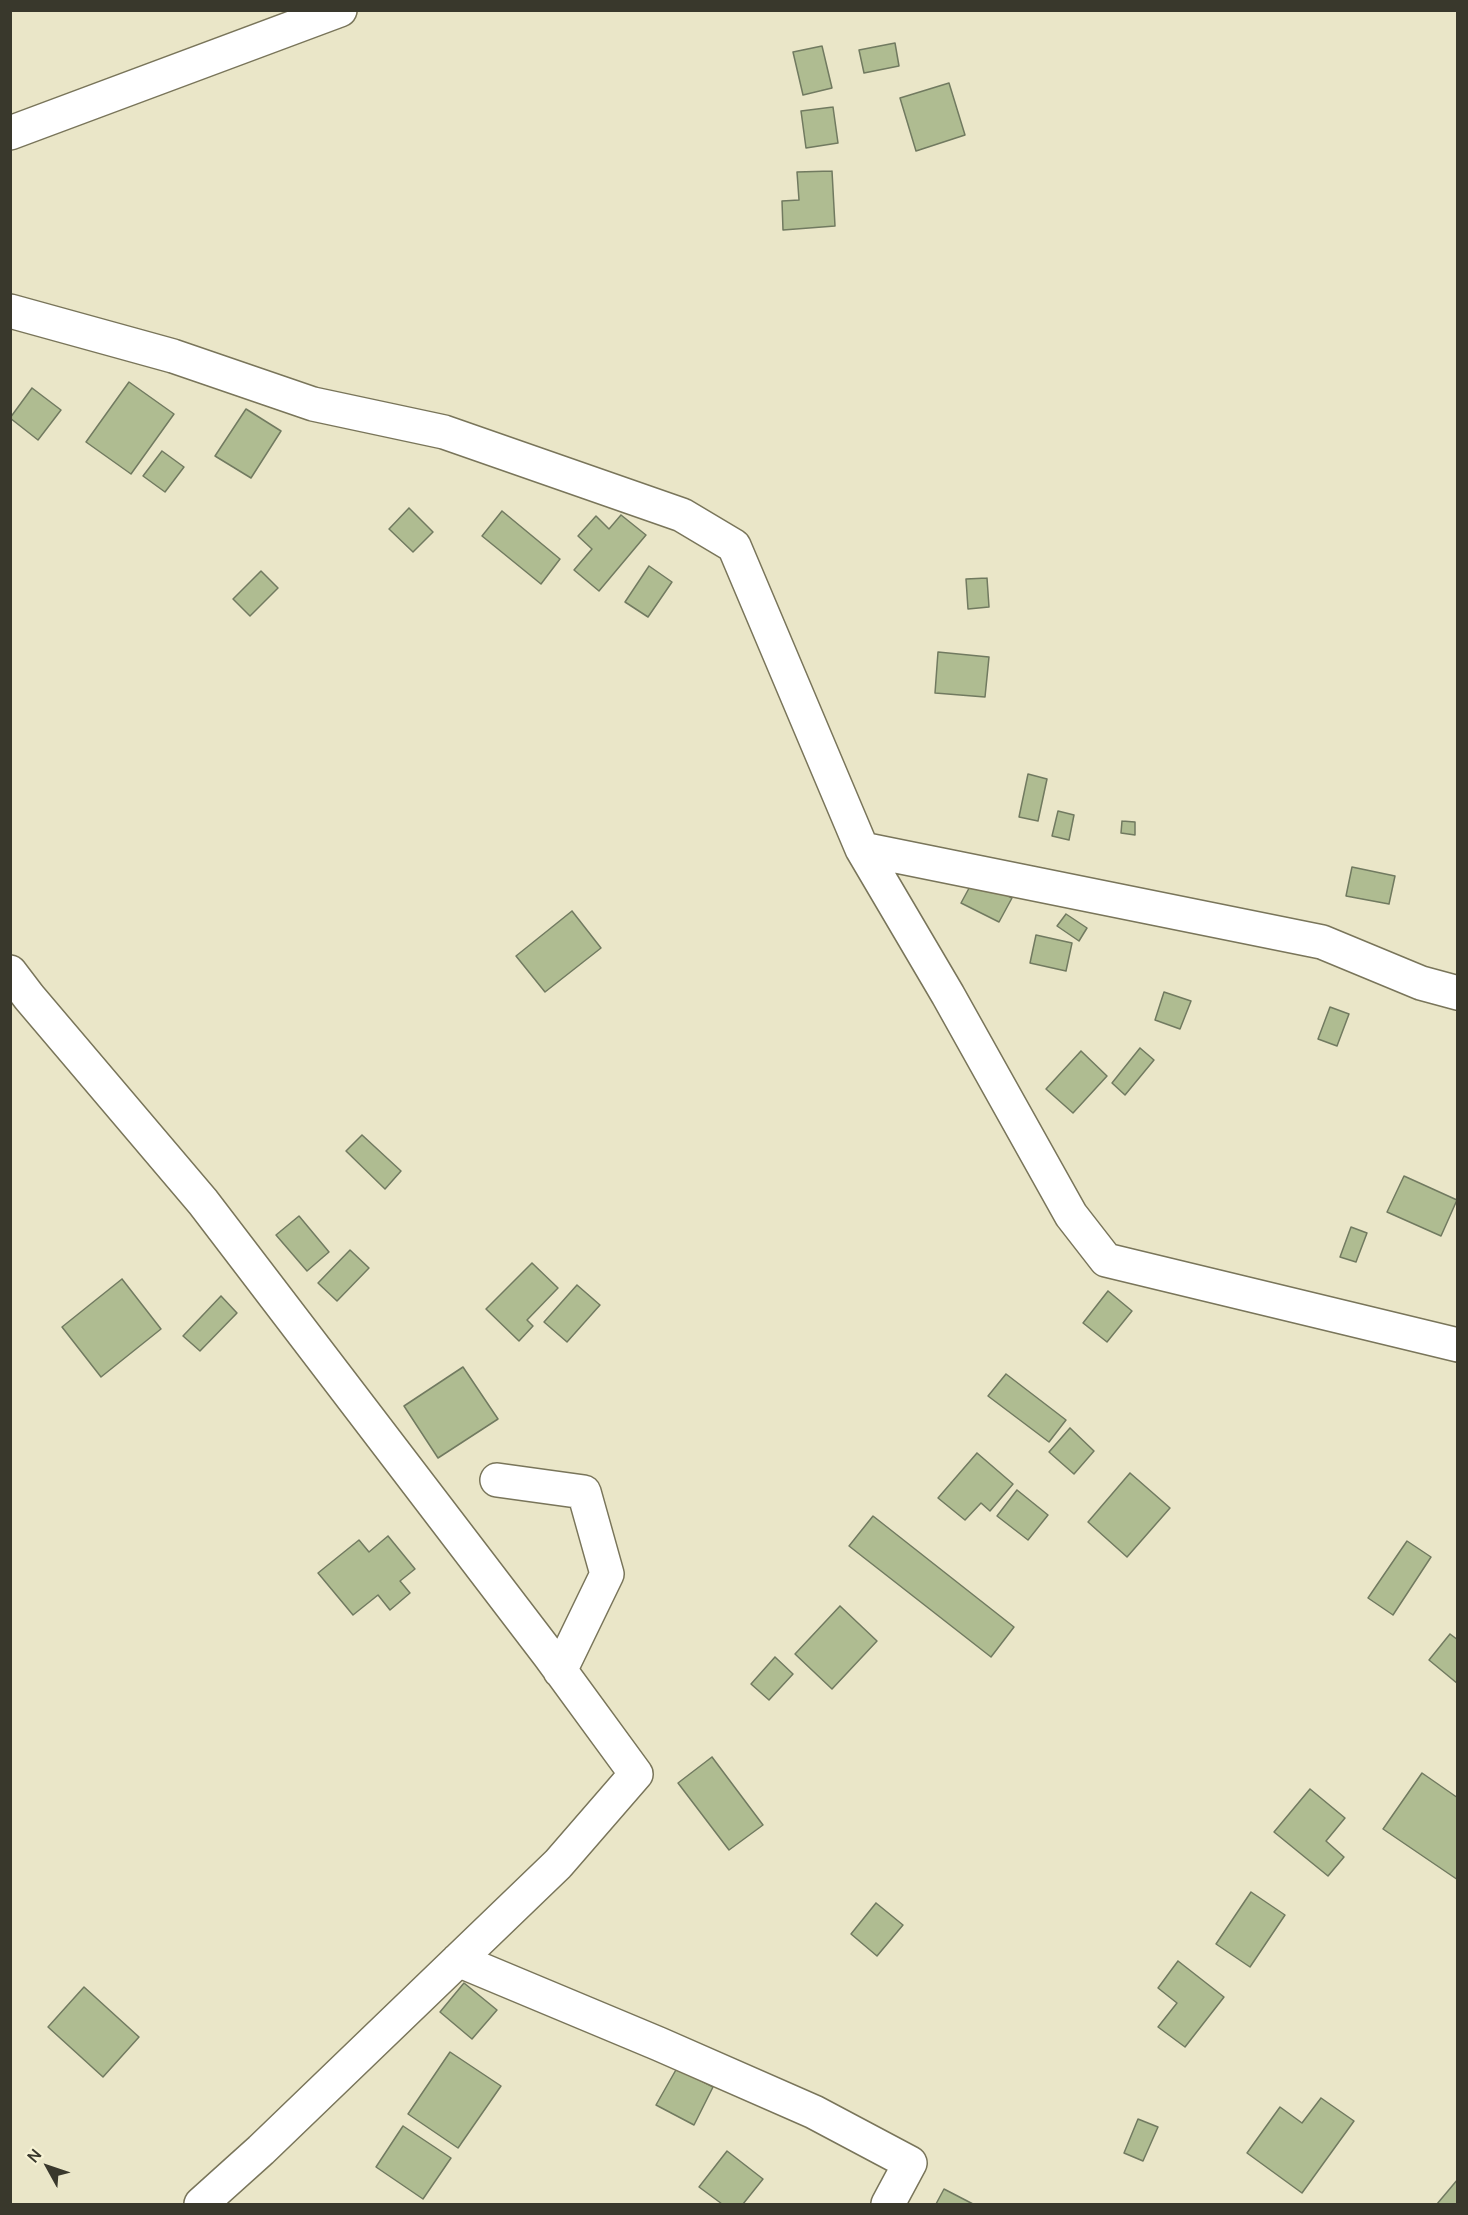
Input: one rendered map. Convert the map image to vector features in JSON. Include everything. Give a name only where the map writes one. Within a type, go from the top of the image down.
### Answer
[{"type":"street","points":[[10,133],[340,10]]},
{"type":"street","points":[[10,311],[173,356],[313,404],[444,432],[682,515],[734,546],[862,849],[948,995],[1071,1215],[1106,1260],[1458,1345]]},
{"type":"street","points":[[862,849],[1322,942],[1421,983],[1458,993]]},
{"type":"street","points":[[10,972],[203,1202],[636,1774],[558,1864],[201,2205]]},
{"type":"street","points":[[497,1480],[584,1492],[607,1574],[560,1671]]},
{"type":"street","points":[[458,1960],[659,2044],[803,2108],[910,2163],[888,2205]]},
{"type":"building","points":[[895,43],[899,66],[864,73],[859,50]]},
{"type":"building","points":[[822,46],[832,88],[803,95],[793,52]]},
{"type":"building","points":[[949,83],[965,135],[916,151],[900,98]]},
{"type":"building","points":[[833,107],[838,143],[806,148],[801,111]]},
{"type":"building","points":[[832,171],[835,226],[783,230],[782,201],[799,200],[797,172]]},
{"type":"building","points":[[129,382],[174,414],[131,474],[86,442]]},
{"type":"building","points":[[32,388],[61,410],[38,440],[10,418]]},
{"type":"building","points":[[246,409],[281,431],[251,478],[215,456]]},
{"type":"building","points":[[162,451],[184,467],[165,492],[143,476]]},
{"type":"building","points":[[409,508],[433,532],[413,552],[389,529]]},
{"type":"building","points":[[502,511],[560,559],[541,584],[482,536]]},
{"type":"building","points":[[621,515],[646,535],[599,591],[574,570],[592,549],[578,536],[596,516],[609,529]]},
{"type":"building","points":[[649,566],[672,582],[648,617],[625,602]]},
{"type":"building","points":[[261,571],[278,588],[250,616],[233,599]]},
{"type":"building","points":[[987,578],[989,607],[968,609],[966,579]]},
{"type":"building","points":[[938,652],[989,657],[985,697],[935,693]]},
{"type":"building","points":[[1028,774],[1047,779],[1038,821],[1019,817]]},
{"type":"building","points":[[1058,811],[1074,815],[1069,840],[1052,836]]},
{"type":"building","points":[[1122,821],[1135,822],[1135,835],[1121,833]]},
{"type":"building","points":[[1352,867],[1395,876],[1389,904],[1346,896]]},
{"type":"building","points":[[974,879],[1012,898],[999,922],[961,903]]},
{"type":"building","points":[[572,911],[601,948],[545,992],[516,956]]},
{"type":"building","points":[[1066,914],[1087,928],[1079,941],[1057,926]]},
{"type":"building","points":[[1036,935],[1072,943],[1066,971],[1030,963]]},
{"type":"building","points":[[1164,992],[1191,1001],[1180,1029],[1155,1020]]},
{"type":"building","points":[[1330,1007],[1349,1014],[1337,1046],[1318,1039]]},
{"type":"building","points":[[1140,1048],[1154,1060],[1125,1095],[1112,1083]]},
{"type":"building","points":[[1081,1051],[1107,1076],[1073,1113],[1046,1089]]},
{"type":"building","points":[[362,1135],[401,1171],[385,1189],[346,1151]]},
{"type":"building","points":[[1404,1176],[1457,1200],[1441,1236],[1387,1212]]},
{"type":"building","points":[[299,1216],[329,1252],[307,1271],[276,1235]]},
{"type":"building","points":[[1351,1227],[1367,1233],[1356,1262],[1340,1257]]},
{"type":"building","points":[[350,1250],[369,1268],[337,1301],[318,1283]]},
{"type":"building","points":[[532,1263],[558,1288],[527,1320],[533,1326],[519,1341],[486,1309]]},
{"type":"building","points":[[122,1279],[161,1329],[101,1377],[62,1327]]},
{"type":"building","points":[[577,1285],[600,1305],[567,1342],[544,1322]]},
{"type":"building","points":[[1108,1291],[1132,1311],[1107,1342],[1083,1323]]},
{"type":"building","points":[[221,1296],[237,1313],[200,1351],[183,1336]]},
{"type":"building","points":[[463,1367],[498,1419],[438,1458],[404,1406]]},
{"type":"building","points":[[1006,1374],[1066,1420],[1049,1442],[988,1396]]},
{"type":"building","points":[[1070,1428],[1094,1451],[1074,1474],[1049,1452]]},
{"type":"building","points":[[977,1453],[1013,1484],[990,1511],[981,1503],[965,1520],[938,1498]]},
{"type":"building","points":[[1130,1473],[1170,1508],[1127,1557],[1088,1522]]},
{"type":"building","points":[[1017,1490],[1048,1515],[1028,1540],[997,1516]]},
{"type":"building","points":[[873,1516],[1014,1627],[991,1657],[849,1546]]},
{"type":"building","points":[[388,1536],[415,1569],[400,1581],[410,1593],[390,1610],[378,1595],[353,1615],[318,1573],[359,1540],[369,1552]]},
{"type":"building","points":[[1407,1541],[1431,1557],[1393,1615],[1368,1598]]},
{"type":"building","points":[[840,1606],[877,1641],[832,1689],[795,1654]]},
{"type":"building","points":[[1450,1634],[1458,1640],[1458,1684],[1429,1660]]},
{"type":"building","points":[[775,1657],[793,1674],[769,1700],[751,1684]]},
{"type":"building","points":[[712,1757],[763,1825],[729,1850],[678,1783]]},
{"type":"building","points":[[1422,1773],[1458,1798],[1458,1880],[1383,1829]]},
{"type":"building","points":[[1310,1789],[1345,1818],[1326,1841],[1344,1857],[1328,1876],[1274,1832]]},
{"type":"building","points":[[1251,1892],[1285,1915],[1250,1967],[1216,1944]]},
{"type":"building","points":[[876,1903],[903,1925],[877,1956],[851,1934]]},
{"type":"building","points":[[1178,1961],[1224,1997],[1185,2047],[1158,2027],[1177,2003],[1158,1988]]},
{"type":"building","points":[[464,1983],[497,2010],[472,2039],[440,2012]]},
{"type":"building","points":[[84,1987],[139,2037],[103,2077],[48,2027]]},
{"type":"building","points":[[450,2052],[501,2086],[458,2148],[408,2114]]},
{"type":"building","points":[[677,2068],[713,2087],[694,2125],[656,2105]]},
{"type":"building","points":[[1321,2098],[1354,2121],[1302,2193],[1247,2153],[1280,2107],[1302,2123]]},
{"type":"building","points":[[1138,2119],[1158,2127],[1143,2161],[1124,2153]]},
{"type":"building","points":[[403,2126],[451,2158],[423,2199],[376,2167]]},
{"type":"building","points":[[727,2151],[763,2179],[743,2204],[722,2204],[699,2187]]},
{"type":"building","points":[[1458,2179],[1458,2204],[1437,2204]]},
{"type":"building","points":[[944,2189],[973,2204],[936,2204]]}]
